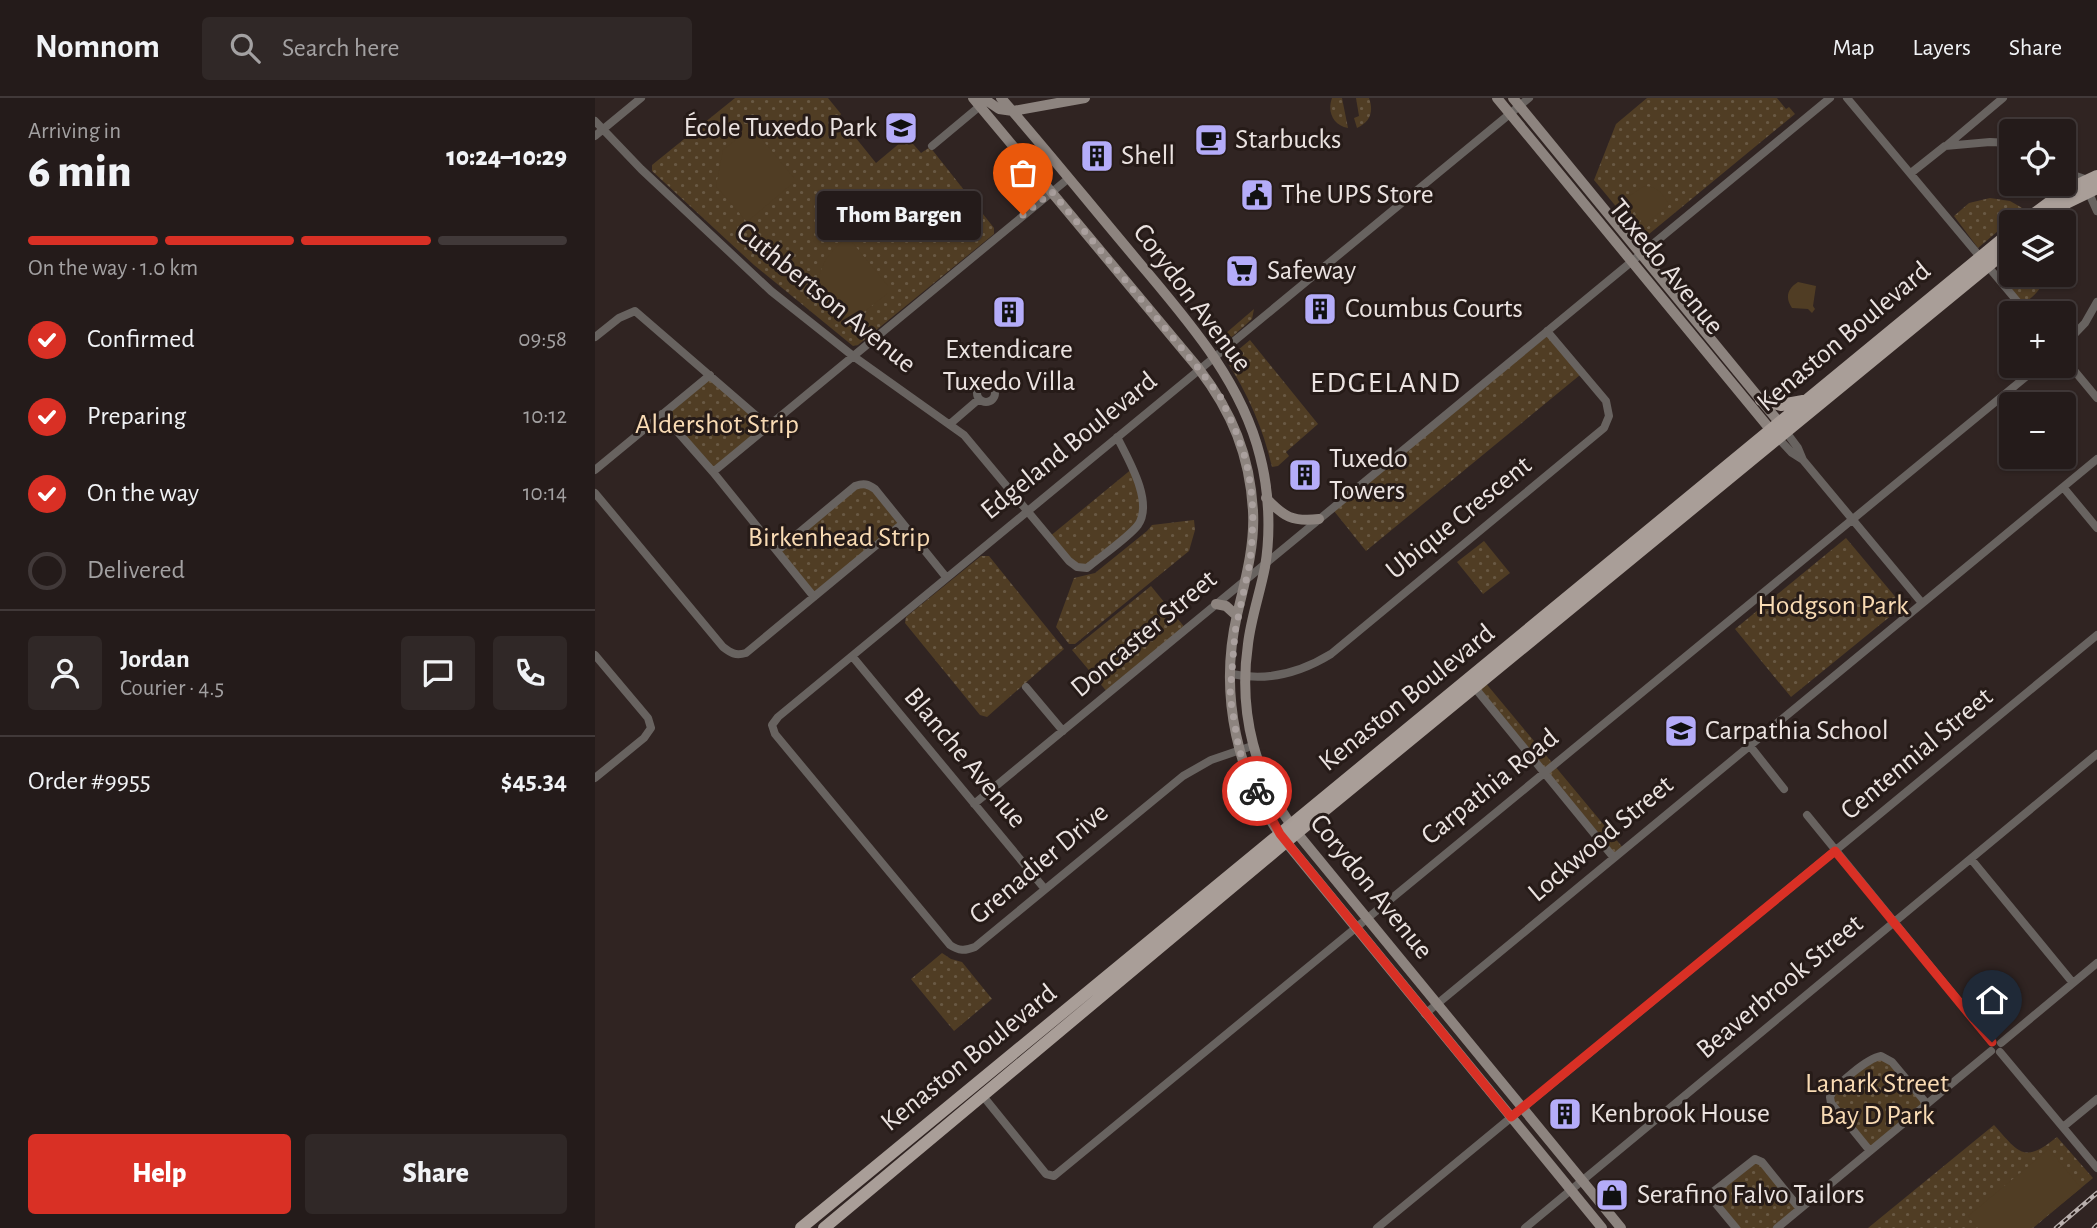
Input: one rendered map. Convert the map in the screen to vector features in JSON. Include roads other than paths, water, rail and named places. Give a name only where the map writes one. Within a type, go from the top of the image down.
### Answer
[{"type":"main road","name":"Corydon Avenue","points":[[1001,98],[1196,331],[1234,388],[1249,422],[1260,456],[1266,498],[1267,539],[1244,676],[1247,721],[1252,746],[1274,800],[1366,918],[1621,1228]]},
{"type":"main road","points":[[979,101],[999,110],[1013,111],[1085,98]]},
{"type":"main road","name":"Tuxedo Avenue","points":[[1497,98],[1518,104],[1636,258],[1779,431]]},
{"type":"main road","name":"Corydon Avenue","points":[[979,101],[1199,369],[1220,396],[1235,429],[1246,460],[1253,513],[1252,538],[1237,616],[1230,696],[1239,750],[1265,809],[1283,838],[1602,1228]]},
{"type":"main road","points":[[1032,134],[1035,117],[1045,105]]},
{"type":"main road","points":[[2057,210],[2092,184]]},
{"type":"main road","points":[[2039,210],[2058,196]]},
{"type":"main road","name":"Kenaston Boulevard","points":[[801,1228],[1283,838],[1779,431],[1984,261],[1999,245]]},
{"type":"main road","name":"Kenaston Boulevard","points":[[1294,829],[1475,688],[1779,431],[1807,400],[1984,261],[1999,253]]},
{"type":"main road","name":"Tuxedo Avenue","points":[[1636,258],[1761,400],[1779,431]]},
{"type":"main road","points":[[1761,400],[1781,405],[1807,400]]},
{"type":"main road","points":[[1266,498],[1283,515],[1303,521],[1319,519]]},
{"type":"main road","points":[[1252,538],[1267,539]]},
{"type":"main road","points":[[1216,604],[1226,606],[1237,616]]},
{"type":"main road","points":[[1240,604],[1255,607]]},
{"type":"main road","name":"Kenaston Boulevard","points":[[824,1228],[983,1096],[1283,838]]},
{"type":"street","points":[[595,136],[641,98]]},
{"type":"street","name":"Doncaster Street","points":[[974,804],[1830,98]]},
{"type":"street","points":[[1847,98],[2017,301]]},
{"type":"street","points":[[1911,173],[2003,98]]},
{"type":"street","points":[[932,146],[979,101]]},
{"type":"street","name":"Edgeland Boulevard","points":[[772,726],[778,716],[1518,104]]},
{"type":"street","name":"Cuthbertson Avenue","points":[[595,121],[771,291],[853,356],[964,435],[1069,561],[1077,567],[1087,568],[1137,526],[1142,516],[1137,477],[1117,437]]},
{"type":"street","points":[[1945,146],[1999,142]]},
{"type":"street","points":[[2076,175],[2092,184],[2097,211]]},
{"type":"street","points":[[713,472],[1069,178]]},
{"type":"street","points":[[2076,332],[2097,302]]},
{"type":"street","points":[[595,337],[619,317],[635,311],[768,426]]},
{"type":"street","name":"Ubique Crescent","points":[[1231,674],[1278,676],[1299,671],[1331,654],[1604,428],[1609,416],[1606,401],[1547,331]]},
{"type":"street","points":[[2076,373],[2097,398]]},
{"type":"street","points":[[595,470],[710,375]]},
{"type":"street","name":"Carpathia Road","points":[[983,1096],[1046,1174],[1054,1176],[2024,378]]},
{"type":"street","points":[[950,424],[979,400]]},
{"type":"street","points":[[662,414],[713,472],[814,597]]},
{"type":"street","name":"Tuxedo Avenue","points":[[1779,431],[1792,453],[1803,460],[1922,603]]},
{"type":"street","name":"Lockwood Street","points":[[1425,1014],[2097,459]]},
{"type":"street","points":[[777,551],[855,486],[869,484],[946,577]]},
{"type":"street","points":[[2063,487],[2097,528]]},
{"type":"street","points":[[595,493],[731,654],[746,653],[902,524]]},
{"type":"street","name":"Centennial Street","points":[[1377,1228],[2097,635]]},
{"type":"street","points":[[595,655],[648,718],[651,728],[644,738],[595,778]]},
{"type":"street","name":"Blanche Avenue","points":[[852,656],[1044,888]]},
{"type":"street","points":[[1026,687],[1063,731]]},
{"type":"street","points":[[1475,688],[1614,858]]},
{"type":"street","name":"Grenadier Drive","points":[[772,726],[775,734],[950,945],[956,949],[967,950],[975,947],[1182,776],[1200,765],[1252,746]]},
{"type":"street","points":[[1749,746],[1784,789]]},
{"type":"street","name":"Beaverbrook Street","points":[[1525,1228],[2097,754]]},
{"type":"street","points":[[1807,816],[2097,1168]]},
{"type":"street","points":[[1971,859],[2073,983]]},
{"type":"street","points":[[1777,1228],[2097,963]]},
{"type":"street","points":[[1870,1151],[1831,1103],[1830,1097],[1836,1088],[1869,1061],[1881,1056],[1892,1062],[1927,1104]]},
{"type":"street","points":[[2063,1127],[2097,1099]]},
{"type":"street","points":[[1736,1228],[1716,1204],[1713,1192],[1717,1186],[1755,1159],[1762,1162],[1800,1209]]},
{"type":"railway","points":[[2056,1228],[2097,1193]]},
{"type":"railway","points":[[2094,1228],[2097,1225]]},
{"type":"place","name":"École Tuxedo Park","points":[[901,128]]},
{"type":"place","name":"Starbucks","points":[[1211,140]]},
{"type":"place","name":"Shell","points":[[1097,156]]},
{"type":"place","name":"The UPS Store","points":[[1257,195]]},
{"type":"place","name":"Thom Bargen","points":[[1023,215]]},
{"type":"place","name":"Safeway","points":[[1242,271]]},
{"type":"place","name":"Coumbus Courts","points":[[1320,309]]},
{"type":"place","name":"Extendicare Tuxedo Villa","points":[[1009,312]]},
{"type":"place","name":"Tuxedo Towers","points":[[1305,475]]},
{"type":"place","name":"Carpathia School","points":[[1681,731]]},
{"type":"place","name":"Kenbrook House","points":[[1565,1114]]},
{"type":"place","name":"Serafino Falvo Tailors","points":[[1612,1195]]},
{"type":"district","name":"EDGELAND","points":[[1386,383]]},
{"type":"park label","name":"Aldershot Strip","points":[[717,425]]},
{"type":"park label","name":"Birkenhead Strip","points":[[839,538]]},
{"type":"park label","name":"Hodgson Park","points":[[1833,606]]},
{"type":"park label","name":"Lanark Street Bay D Park","points":[[1877,1100]]}]
